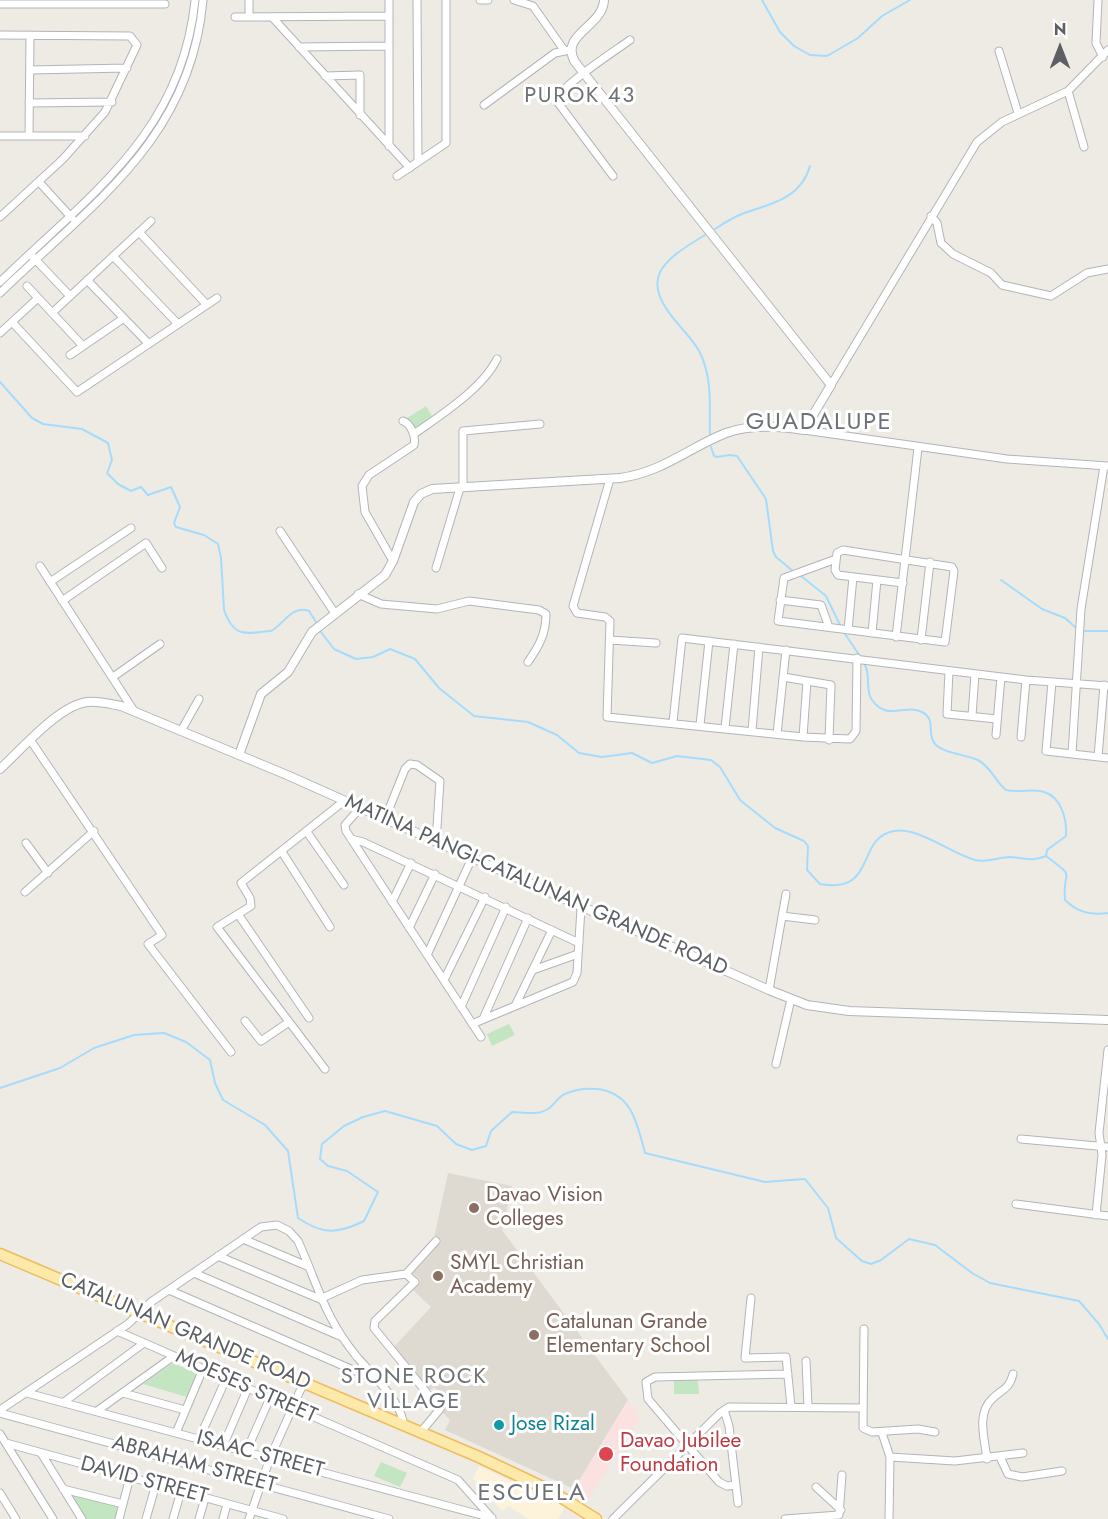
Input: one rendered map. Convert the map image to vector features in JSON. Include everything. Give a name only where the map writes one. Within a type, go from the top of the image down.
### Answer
[{"type":"main road","name":"CATALUNAN GRANDE ROAD","points":[[0,1254],[304,1382],[526,1479],[596,1519]]},
{"type":"street","points":[[0,282],[117,170],[153,125],[171,91],[184,54],[195,0]]},
{"type":"street","points":[[0,293],[124,176],[160,129],[179,94],[192,57],[203,0]]},
{"type":"street","points":[[249,0],[249,17]]},
{"type":"street","points":[[389,0],[389,146]]},
{"type":"street","points":[[417,0],[418,162]]},
{"type":"street","points":[[397,176],[446,143],[446,0]]},
{"type":"street","points":[[480,0],[488,0]]},
{"type":"street","points":[[514,0],[533,6],[831,385]]},
{"type":"street","points":[[484,105],[555,52],[567,50],[601,14],[604,0]]},
{"type":"street","points":[[1098,0],[1096,43],[1103,57]]},
{"type":"street","points":[[0,3],[150,2],[165,4]]},
{"type":"street","points":[[236,17],[389,16]]},
{"type":"street","points":[[272,17],[410,168]]},
{"type":"street","points":[[0,35],[130,36],[137,45],[112,102],[85,136],[0,217]]},
{"type":"street","points":[[29,136],[30,35]]},
{"type":"street","points":[[613,176],[556,100],[559,94],[584,73],[630,40]]},
{"type":"street","points":[[299,47],[389,46]]},
{"type":"street","points":[[804,430],[977,142],[1002,122],[1018,113],[1068,91],[1108,50]]},
{"type":"street","points":[[999,51],[1018,113]]},
{"type":"street","points":[[184,54],[192,57]]},
{"type":"street","points":[[30,70],[127,68]]},
{"type":"street","points":[[325,76],[360,75],[360,115]]},
{"type":"street","points":[[1068,91],[1084,147]]},
{"type":"street","points":[[29,103],[112,102]]},
{"type":"street","points":[[153,125],[160,129]]},
{"type":"street","points":[[0,136],[85,136]]},
{"type":"street","points":[[39,182],[76,222]]},
{"type":"street","points":[[931,216],[937,224],[941,243],[946,249],[991,273],[1002,285],[1009,288],[1051,296],[1087,273],[1108,269]]},
{"type":"street","points":[[52,313],[151,221]]},
{"type":"street","points":[[139,232],[207,305]]},
{"type":"street","points":[[29,253],[70,296]]},
{"type":"street","points":[[113,256],[178,324]]},
{"type":"street","points":[[87,280],[149,344]]},
{"type":"street","points":[[27,286],[83,346]]},
{"type":"street","points":[[0,333],[38,298]]},
{"type":"street","points":[[12,322],[77,392],[217,298]]},
{"type":"street","points":[[70,355],[124,318]]},
{"type":"street","points":[[414,434],[455,404],[490,370],[497,359]]},
{"type":"street","points":[[393,561],[365,512],[362,486],[369,475],[410,450],[415,441],[414,434],[408,423],[403,421]]},
{"type":"street","points":[[436,568],[462,488],[463,431],[540,424]]},
{"type":"street","points":[[239,755],[261,694],[288,672],[312,632],[334,612],[385,576],[417,498],[432,489],[633,476],[660,468],[727,433],[764,427],[804,430],[918,448],[1027,461],[1106,466],[1081,609],[1072,754]]},
{"type":"street","points":[[896,637],[918,448]]},
{"type":"street","points":[[609,479],[573,609],[577,614],[609,619],[607,717],[673,722],[829,740],[850,740],[855,735],[857,658]]},
{"type":"street","points":[[50,582],[132,528]]},
{"type":"street","points":[[280,531],[334,612]]},
{"type":"street","points":[[62,601],[146,543],[162,568]]},
{"type":"street","points":[[836,559],[787,576],[782,582],[778,618],[780,623],[944,642],[948,637],[953,569],[930,562],[840,550],[836,559],[836,574],[903,583]]},
{"type":"street","points":[[921,640],[930,562]]},
{"type":"street","points":[[40,566],[134,711]]},
{"type":"street","points":[[848,630],[853,577]]},
{"type":"street","points":[[872,633],[878,580]]},
{"type":"street","points":[[358,594],[381,604],[437,609],[469,601],[539,610],[546,614],[542,643],[528,662]]},
{"type":"street","points":[[780,600],[821,605],[829,627]]},
{"type":"street","points":[[673,722],[682,638],[1026,680],[1106,685],[1098,757]]},
{"type":"street","points":[[610,640],[656,643]]},
{"type":"street","points":[[700,725],[710,641]]},
{"type":"street","points":[[113,677],[160,644]]},
{"type":"street","points":[[725,728],[734,644]]},
{"type":"street","points":[[752,731],[759,647]]},
{"type":"street","points":[[777,734],[786,650]]},
{"type":"street","points":[[950,670],[947,714],[997,719]]},
{"type":"street","points":[[972,716],[975,674]]},
{"type":"street","points":[[783,677],[828,684],[832,688],[829,740]]},
{"type":"street","points":[[996,735],[1001,677]]},
{"type":"street","points":[[1021,737],[1026,680]]},
{"type":"street","points":[[803,737],[807,681]]},
{"type":"street","points":[[1052,682],[1046,751],[1108,758]]},
{"type":"street","points":[[181,731],[199,699]]},
{"type":"street","name":"MATINA PANGI-CATALUNAN GRANDE ROAD","points":[[0,770],[57,717],[78,704],[101,702],[134,711],[239,755],[581,908],[807,1005],[841,1011],[1108,1020]]},
{"type":"street","points":[[31,741],[94,831],[162,935],[148,944],[231,1052]]},
{"type":"street","points":[[385,819],[405,769],[410,764],[417,765],[437,777],[442,786],[436,842]]},
{"type":"street","points":[[325,1069],[217,927],[251,904],[241,883],[344,801]]},
{"type":"street","points":[[360,808],[345,827],[351,840],[481,1037]]},
{"type":"street","points":[[25,892],[94,831]]},
{"type":"street","points":[[307,832],[344,885]]},
{"type":"street","points":[[351,840],[363,842],[411,863],[579,942]]},
{"type":"street","points":[[26,843],[48,873]]},
{"type":"street","points":[[282,852],[330,927]]},
{"type":"street","points":[[427,955],[472,858]]},
{"type":"street","points":[[392,903],[411,863]]},
{"type":"street","points":[[409,928],[435,874]]},
{"type":"street","points":[[768,990],[786,894]]},
{"type":"street","points":[[444,980],[485,897]]},
{"type":"street","points":[[461,1007],[506,907]]},
{"type":"street","points":[[472,1024],[575,979],[581,908]]},
{"type":"street","points":[[238,914],[309,1018]]},
{"type":"street","points":[[782,916],[815,920]]},
{"type":"street","points":[[483,1019],[528,918]]},
{"type":"street","points":[[516,1006],[552,930]]},
{"type":"street","points":[[533,970],[578,954]]},
{"type":"street","points":[[776,1064],[791,999]]},
{"type":"street","points":[[245,1021],[261,1041],[289,1022]]},
{"type":"street","points":[[1096,1215],[1105,1147],[1099,1133],[1108,1050]]},
{"type":"street","points":[[1021,1139],[1105,1147]]},
{"type":"street","points":[[1016,1204],[1108,1216]]},
{"type":"street","points":[[0,1411],[117,1331],[169,1290],[267,1225],[283,1228],[298,1241],[320,1299],[341,1336],[402,1413],[403,1426]]},
{"type":"street","points":[[243,1239],[307,1266]]},
{"type":"street","points":[[218,1256],[320,1299],[362,1280],[406,1274],[436,1241]]},
{"type":"street","points":[[194,1273],[341,1336]]},
{"type":"street","points":[[406,1274],[415,1282],[375,1320],[374,1328],[440,1408],[420,1433]]},
{"type":"street","points":[[169,1290],[378,1381]]},
{"type":"street","points":[[751,1298],[745,1358],[786,1357],[791,1406]]},
{"type":"street","points":[[864,1329],[864,1428],[882,1432],[918,1429],[935,1432]]},
{"type":"street","name":"MOESES STREET","points":[[117,1331],[458,1480],[492,1519]]},
{"type":"street","points":[[64,1402],[144,1343]]},
{"type":"street","points":[[97,1411],[174,1356]]},
{"type":"street","points":[[806,1361],[808,1406]]},
{"type":"street","points":[[176,1433],[203,1369]]},
{"type":"street","points":[[736,1485],[727,1486],[719,1482],[648,1399],[645,1389],[649,1380],[655,1377],[788,1374]]},
{"type":"street","points":[[987,1459],[983,1415],[992,1398],[1009,1387],[1013,1374]]},
{"type":"street","points":[[199,1439],[226,1379]]},
{"type":"street","points":[[249,1519],[270,1458],[304,1382]]},
{"type":"street","points":[[223,1446],[248,1388]]},
{"type":"street","name":"ISAAC STREET","points":[[27,1392],[492,1519]]},
{"type":"street","points":[[123,1393],[185,1410]]},
{"type":"street","points":[[246,1452],[270,1398]]},
{"type":"street","points":[[613,1519],[724,1410],[734,1406],[863,1408]]},
{"type":"street","points":[[724,1410],[729,1426],[738,1503]]},
{"type":"street","name":"ABRAHAM STREET","points":[[0,1411],[388,1519]]},
{"type":"street","points":[[882,1432],[890,1457],[889,1519]]},
{"type":"street","points":[[0,1434],[53,1519]]},
{"type":"street","name":"DAVID STREET","points":[[6,1443],[279,1519]]},
{"type":"street","points":[[41,1453],[82,1519]]},
{"type":"street","points":[[890,1457],[945,1461],[987,1459],[1023,1453]]},
{"type":"street","points":[[1000,1457],[1008,1474],[1015,1477],[1062,1471]]},
{"type":"street","points":[[785,1519],[840,1515],[842,1475]]},
{"type":"street","points":[[118,1519],[130,1477]]},
{"type":"street","points":[[146,1519],[156,1484]]},
{"type":"street","points":[[816,1487],[841,1510]]},
{"type":"street","points":[[63,1489],[123,1504]]},
{"type":"street","points":[[173,1519],[181,1491]]},
{"type":"street","points":[[0,1493],[16,1519]]},
{"type":"street","points":[[199,1519],[205,1498]]},
{"type":"street","points":[[223,1519],[227,1504]]},
{"type":"shaded area","points":[[448,1173],[512,1186],[502,1230],[628,1400],[574,1489],[445,1430],[450,1420],[442,1412],[446,1401],[434,1387],[430,1390],[392,1349],[431,1307],[412,1289],[420,1280],[413,1273],[440,1243],[434,1238]]},
{"type":"shaded area","name":"Davao Jubilee Foundation","points":[[628,1400],[640,1419],[589,1498],[574,1489]]},
{"type":"shaded area","points":[[479,1466],[565,1507],[558,1519],[528,1519],[509,1506],[502,1511],[473,1478]]},
{"type":"green space","points":[[426,406],[433,418],[414,429],[407,418]]},
{"type":"green space","points":[[509,1024],[515,1035],[492,1046],[487,1034]]},
{"type":"green space","points":[[173,1363],[198,1374],[187,1397],[143,1384]]},
{"type":"green space","points":[[698,1380],[699,1394],[674,1394],[674,1381]]},
{"type":"green space","points":[[381,1462],[407,1473],[400,1487],[374,1476]]},
{"type":"green space","points":[[71,1494],[117,1506],[116,1519],[86,1519]]},
{"type":"waterway","points":[[762,0],[780,32],[794,46],[810,55],[827,56],[858,38],[882,16],[910,0]]},
{"type":"waterway","points":[[715,229],[737,216],[775,203],[793,193],[806,177],[810,166]]},
{"type":"waterway","points":[[705,235],[666,263],[657,283],[659,295],[666,309],[697,347],[705,365],[710,395],[710,436]]},
{"type":"waterway","points":[[0,382],[32,418],[43,424],[82,429],[108,443],[112,460],[107,473],[118,484],[131,491],[141,487],[148,495],[171,487],[180,507],[174,523],[176,527],[204,535],[218,544],[224,610],[232,626],[237,630],[248,633],[271,631],[293,613],[303,610],[309,611],[316,622]]},
{"type":"waterway","points":[[711,447],[714,456],[737,456],[766,499],[773,551],[776,557],[794,572]]},
{"type":"waterway","points":[[801,576],[826,596],[840,625]]},
{"type":"waterway","points":[[1001,580],[1042,609],[1065,618],[1075,627]]},
{"type":"waterway","points":[[1085,631],[1108,631]]},
{"type":"waterway","points":[[321,632],[334,649],[356,659],[373,657],[390,649],[415,659],[439,688],[474,716],[528,722],[557,735],[579,753],[602,757],[632,753],[652,763],[677,756],[711,760],[720,767],[740,800],[775,828],[804,841],[808,846],[807,870],[820,884],[838,885],[851,881],[859,873],[874,844],[882,836],[894,831],[914,833],[965,857],[980,861],[1011,857],[1041,858],[1046,856],[1047,850],[1066,836],[1066,824],[1062,810],[1050,795],[1040,791],[1006,790],[978,760],[944,750],[935,744],[932,740],[929,719],[922,712],[909,709],[890,711],[878,706],[870,696],[865,665]]},
{"type":"waterway","points":[[845,634],[860,656]]},
{"type":"waterway","points":[[1046,856],[1065,872],[1065,900],[1085,912],[1108,913]]},
{"type":"waterway","points":[[0,1088],[60,1068],[94,1048],[134,1035],[164,1033],[186,1042],[210,1060],[215,1083],[223,1100],[265,1125],[288,1151],[298,1218],[307,1224],[331,1231],[364,1221],[378,1192],[347,1171],[328,1166],[320,1159],[322,1144],[344,1126],[363,1117],[385,1111],[437,1126],[456,1144],[472,1150],[486,1146],[491,1131],[512,1112],[544,1111],[569,1092],[597,1089],[618,1096],[625,1103],[636,1121],[645,1153],[765,1182],[805,1179],[828,1208],[836,1238],[862,1261],[871,1264],[881,1260],[909,1239],[935,1245],[972,1273],[990,1283],[1079,1301],[1099,1324],[1108,1339]]},
{"type":"place","name":"Davao Vision Colleges","points":[[474,1208]]},
{"type":"place","name":"SMYL Christian Academy","points":[[438,1276]]},
{"type":"place","name":"Catalunan Grande Elementary School","points":[[534,1335]]},
{"type":"place","name":"Jose Rizal","points":[[499,1425]]},
{"type":"place","name":"Davao Jubilee Foundation","points":[[606,1454]]},
{"type":"district","name":"PUROK 43","points":[[580,97]]},
{"type":"district","name":"GUADALUPE","points":[[819,423]]},
{"type":"district","name":"STONE ROCK VILLAGE","points":[[414,1390]]},
{"type":"district","name":"ESCUELA","points":[[532,1494]]}]
